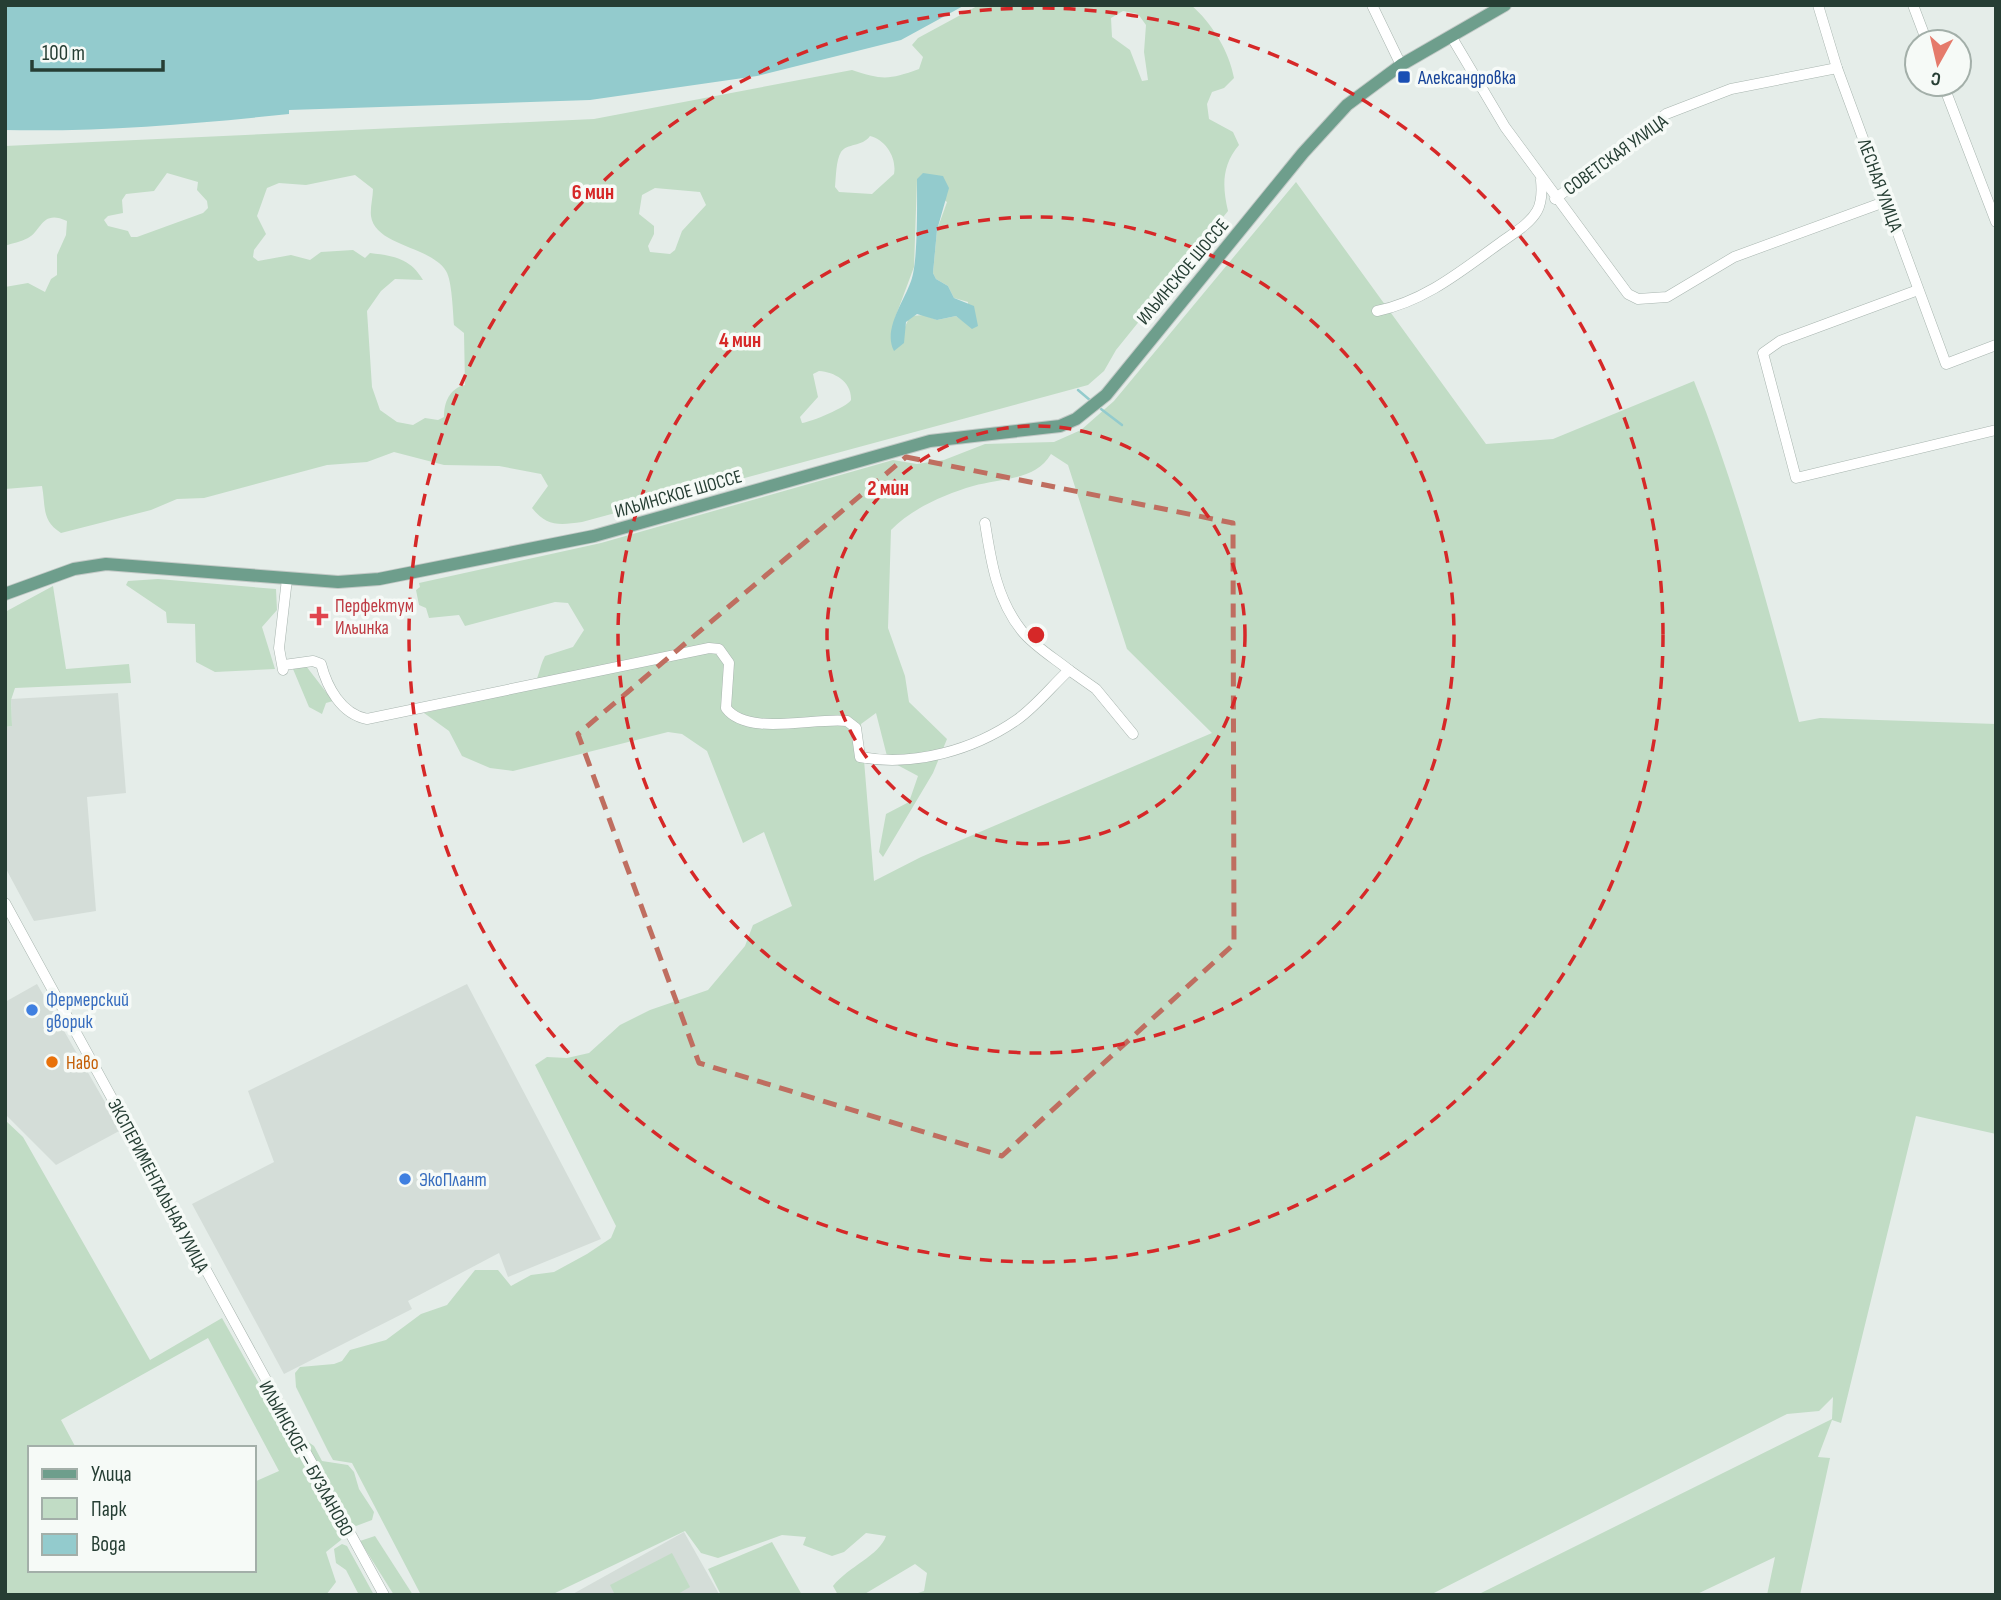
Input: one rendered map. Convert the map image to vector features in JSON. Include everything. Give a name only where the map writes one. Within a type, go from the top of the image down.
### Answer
[{"type":"main road","name":"ИЛЬИНСКОЕ ШОССЕ","points":[[5,594],[75,569],[106,564],[338,583],[379,579],[594,536],[930,441],[1060,426],[1076,419],[1106,395],[1347,105],[1401,65],[1505,5]]},
{"type":"street","points":[[1372,5],[1401,65]]},
{"type":"street","name":"ЛЕСНАЯ УЛИЦА","points":[[1818,5],[1838,68],[1946,364],[1996,345]]},
{"type":"street","points":[[1913,5],[1922,28]]},
{"type":"street","points":[[1451,36],[1505,127],[1541,179],[1628,294],[1638,299],[1651,300],[1667,296],[1734,257],[1887,201]]},
{"type":"street","name":"СОВЕТСКАЯ УЛИЦА","points":[[1555,198],[1666,114],[1731,89],[1838,68]]},
{"type":"street","points":[[1948,98],[1996,222]]},
{"type":"street","name":"СОВЕТСКАЯ УЛИЦА","points":[[1377,311],[1397,307],[1443,285],[1525,224],[1537,211],[1542,194],[1541,179]]},
{"type":"street","points":[[1918,290],[1780,341],[1763,353],[1796,478],[1996,430]]},
{"type":"street","points":[[985,523],[991,565],[1004,604],[1024,633],[1096,689],[1133,734]]},
{"type":"street","points":[[287,579],[279,648],[283,668],[313,661],[321,664],[326,682],[336,697],[355,717],[367,719],[533,682],[709,648],[719,649],[729,663],[726,708],[742,721],[767,724],[847,721],[856,728],[860,757],[883,761],[959,750],[1018,719],[1069,670]]},
{"type":"street","name":"ЭКСПЕРИМЕНТАЛЬНАЯ УЛИЦА","points":[[5,903],[174,1207],[231,1320]]},
{"type":"street","name":"ИЛЬИНСКОЕ – БУЗЛАНОВО","points":[[231,1320],[384,1595]]},
{"type":"highlighted area","points":[[906,457],[1233,523],[1234,944],[1002,1156],[699,1063],[578,734]]},
{"type":"shaded area","points":[[118,693],[126,793],[87,797],[96,911],[34,921],[5,867],[5,727],[12,726],[11,699]]},
{"type":"shaded area","points":[[37,984],[121,1130],[56,1165],[5,1114],[5,1002]]},
{"type":"shaded area","name":"ЭкоПлант","points":[[467,984],[601,1239],[508,1277],[499,1253],[408,1301],[412,1309],[284,1374],[192,1204],[274,1162],[248,1091]]},
{"type":"shaded area","points":[[684,1532],[719,1594],[571,1595]]},
{"type":"green space","points":[[979,5],[1191,5],[1206,20],[1224,48],[1234,78],[1224,88],[1212,92],[1207,104],[1209,119],[1233,132],[1239,145],[1226,168],[1225,193],[1228,211],[1116,350],[1104,371],[1088,385],[567,524],[549,522],[532,508],[548,486],[541,474],[499,466],[444,465],[394,452],[367,462],[327,465],[204,498],[177,499],[151,510],[61,533],[47,518],[42,486],[5,489],[5,287],[28,283],[45,292],[51,279],[57,275],[57,255],[66,235],[67,221],[52,217],[47,219],[28,238],[5,246],[5,146],[594,119],[852,70],[878,77],[900,75],[919,69],[923,57],[912,45],[918,38]],"holes":[[[1123,11],[1138,14],[1146,25],[1144,52],[1148,80],[1142,81],[1130,50],[1112,37],[1111,18]],[[870,136],[881,141],[892,156],[894,174],[872,194],[839,192],[835,187],[839,155],[847,147],[863,142]],[[167,173],[198,182],[197,190],[207,201],[208,208],[203,213],[131,237],[128,231],[108,226],[104,220],[108,216],[123,213],[122,200],[126,194],[154,191]],[[355,175],[373,189],[371,216],[382,234],[429,256],[446,271],[451,289],[454,325],[464,333],[465,385],[455,389],[449,396],[444,417],[438,420],[425,418],[413,425],[397,422],[380,410],[372,387],[367,311],[381,291],[395,279],[423,280],[413,267],[401,259],[387,255],[370,253],[365,258],[353,250],[321,252],[310,260],[291,255],[258,261],[253,257],[254,250],[266,234],[257,216],[267,188],[279,183],[306,185]],[[917,180],[947,202],[937,230],[933,273],[936,279],[948,286],[954,298],[968,302],[967,324],[956,316],[937,320],[924,315],[910,316],[904,329],[895,318],[914,267]],[[655,188],[700,192],[706,205],[682,231],[675,250],[670,254],[650,252],[648,246],[654,234],[654,226],[639,214],[642,195]],[[819,371],[831,373],[841,379],[851,394],[851,400],[843,406],[802,423],[800,417],[818,397],[813,374]]]},
{"type":"green space","points":[[1296,182],[1486,444],[1553,439],[1694,381],[1738,507],[1799,722],[1820,718],[1996,724],[1996,1134],[1916,1116],[1841,1423],[1832,1420],[1818,1457],[1830,1458],[1800,1595],[1767,1595],[1775,1557],[1695,1595],[1477,1595],[1832,1419],[1833,1397],[1819,1411],[1787,1414],[1430,1595],[912,1595],[924,1591],[927,1573],[915,1564],[863,1595],[838,1595],[833,1586],[877,1549],[886,1536],[866,1533],[844,1552],[832,1556],[803,1545],[806,1537],[782,1535],[718,1558],[701,1553],[685,1531],[551,1595],[421,1595],[352,1463],[333,1460],[296,1387],[295,1373],[300,1367],[334,1364],[342,1361],[350,1350],[386,1340],[421,1314],[447,1305],[475,1270],[498,1270],[511,1286],[531,1275],[554,1272],[611,1238],[616,1226],[535,1065],[547,1057],[567,1058],[589,1053],[620,1025],[650,1010],[708,990],[745,946],[753,925],[792,906],[764,832],[743,843],[707,751],[682,734],[668,732],[513,771],[490,768],[462,756],[449,731],[424,713],[531,689],[545,656],[573,647],[584,630],[568,603],[555,602],[465,626],[459,615],[429,618],[426,608],[419,605],[416,590],[420,587],[419,583],[601,543],[893,460],[917,464],[944,460],[985,444],[1054,442],[1081,430],[1114,401]],"holes":[[[1051,454],[1068,465],[1127,649],[1212,733],[921,857],[874,881],[861,724],[876,713],[888,760],[918,776],[909,802],[886,814],[879,852],[883,857],[933,773],[947,739],[909,702],[905,676],[888,628],[891,530],[908,515],[929,503],[973,486],[1027,474],[1044,463]]]},
{"type":"green space","points":[[158,579],[276,589],[277,610],[262,627],[275,669],[215,672],[196,662],[195,624],[167,623],[166,612],[126,585],[128,581]]},
{"type":"green space","points":[[53,586],[66,669],[129,664],[131,683],[15,688],[11,700],[12,726],[5,727],[5,612]]},
{"type":"green space","points":[[306,666],[333,701],[326,703],[322,714],[309,707],[293,669]]},
{"type":"green space","points":[[5,1120],[23,1137],[150,1360],[222,1318],[343,1533],[341,1540],[326,1552],[336,1582],[326,1595],[5,1595]]},
{"type":"green space","points":[[304,1439],[314,1446],[322,1461],[348,1465],[354,1472],[359,1489],[374,1512],[372,1520],[356,1526],[349,1521]]},
{"type":"green space","points":[[375,1536],[413,1595],[394,1595],[360,1541]]},
{"type":"green space","points":[[772,1542],[802,1595],[721,1595],[708,1569]]},
{"type":"green space","points":[[342,1544],[347,1546],[374,1595],[359,1595],[346,1570],[336,1563],[334,1549]]},
{"type":"green space","points":[[672,1553],[690,1587],[676,1595],[615,1595],[610,1585]]},
{"type":"water","points":[[5,5],[965,5],[901,40],[757,76],[590,100],[289,110],[289,114],[183,124],[41,130],[5,130]]},
{"type":"water","points":[[923,173],[943,176],[949,188],[937,230],[933,273],[936,279],[948,286],[954,298],[974,306],[978,326],[972,329],[956,316],[937,320],[917,314],[906,322],[904,343],[894,351],[891,342],[893,324],[914,269],[917,179]]},
{"type":"waterway","points":[[1078,390],[1091,401]]},
{"type":"waterway","points":[[1101,409],[1122,425]]},
{"type":"place","name":"Александровка","points":[[1404,77]]},
{"type":"place","name":"Перфектум Ильинка","points":[[319,616]]},
{"type":"place","name":"Фермерский дворик","points":[[32,1010]]},
{"type":"place","name":"Наво","points":[[52,1062]]},
{"type":"place","name":"ЭкоПлант","points":[[405,1179]]}]
